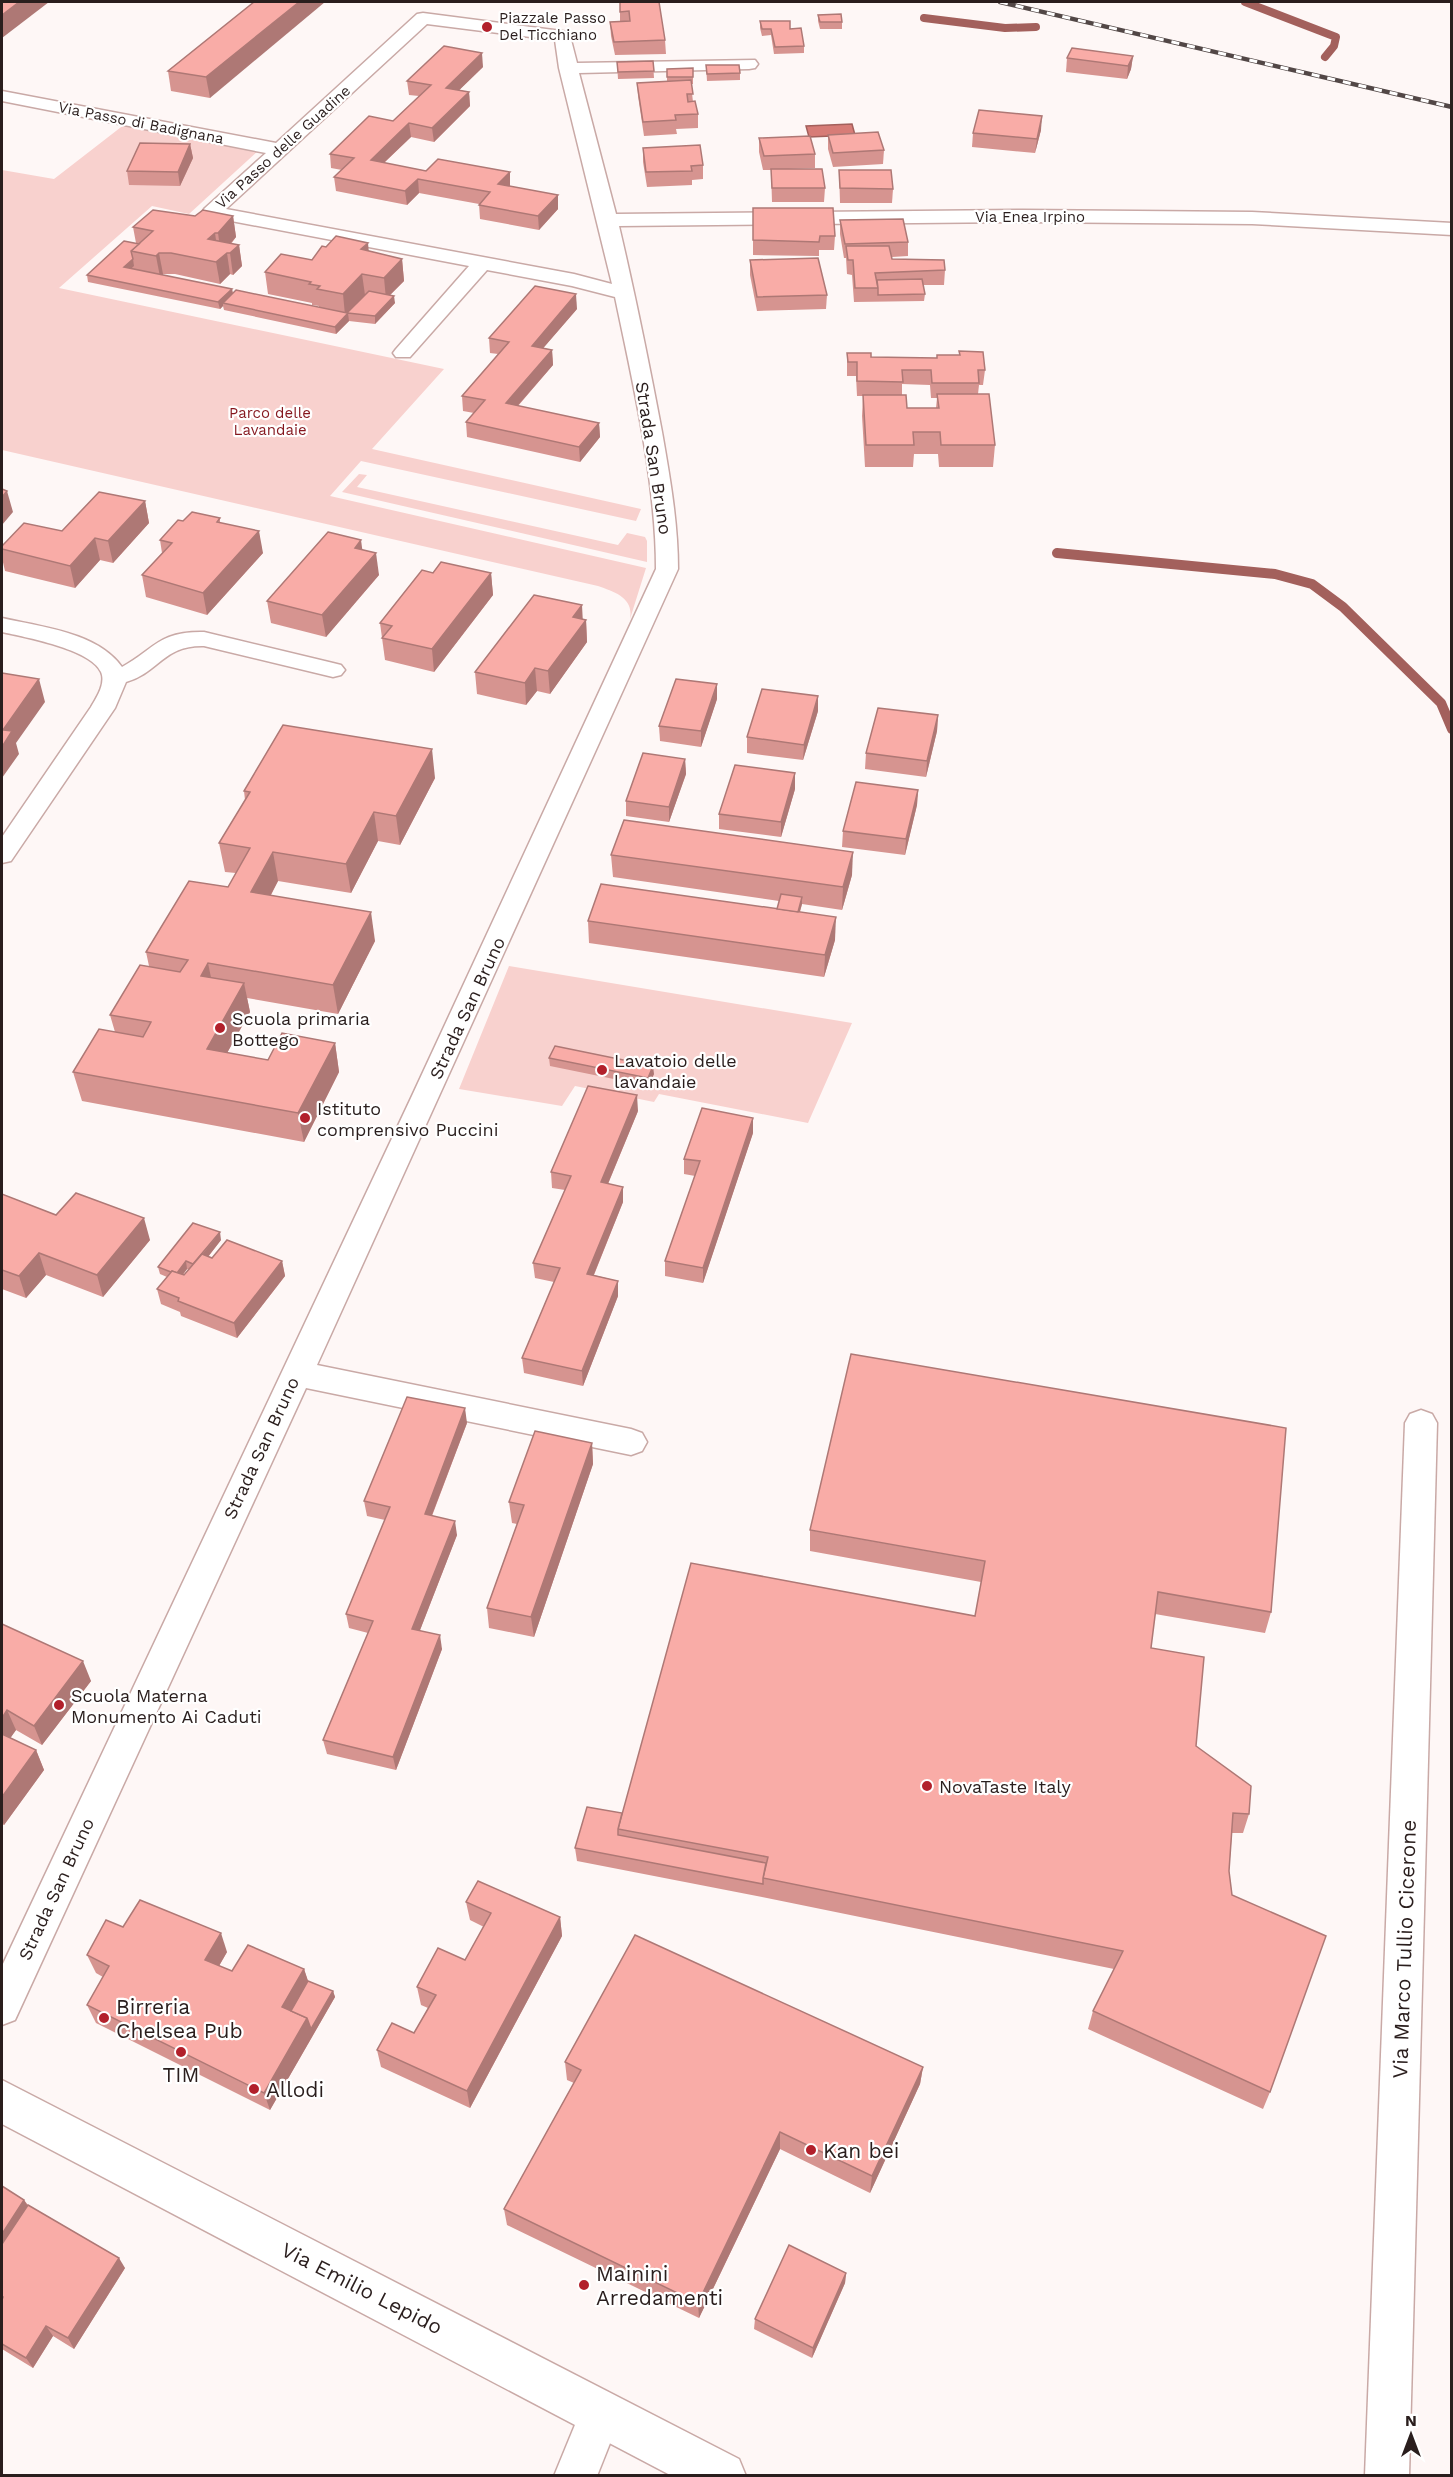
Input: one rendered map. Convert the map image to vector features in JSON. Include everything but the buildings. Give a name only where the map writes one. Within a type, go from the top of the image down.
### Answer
[{"type":"main road","name":"Via Emilio Lepido","points":[[2,2101],[722,2475]]},
{"type":"street","name":"Via Passo delle Guadine","points":[[563,36],[423,18],[212,212],[574,280],[625,294]]},
{"type":"street","name":"Strada San Bruno","points":[[2,2007],[631,653],[667,569],[668,535],[625,294],[568,68],[563,36]]},
{"type":"street","points":[[568,68],[749,64]]},
{"type":"street","name":"Via Passo di Badignana","points":[[2,96],[281,150]]},
{"type":"street","name":"Via Enea Irpino","points":[[608,220],[1011,216],[1240,218],[1452,229]]},
{"type":"street","points":[[403,353],[481,264]]},
{"type":"street","points":[[2,625],[85,649],[109,666],[113,678],[112,690],[103,708],[2,855]]},
{"type":"street","points":[[113,678],[133,671],[164,645],[189,638],[204,639],[333,670]]},
{"type":"street","points":[[296,1373],[631,1442]]},
{"type":"street","name":"Via Marco Tullio Cicerone","points":[[1387,2475],[1421,1423]]},
{"type":"street","points":[[575,2475],[602,2413]]},
{"type":"green space","name":"Parco delle Lavandaie","points":[[125,124],[260,149],[189,214],[152,206],[59,288],[444,369],[372,449],[641,509],[636,521],[361,461],[330,496],[646,568],[630,619],[629,606],[626,601],[617,594],[598,586],[2,450],[2,170],[54,179]]},
{"type":"green space","points":[[359,474],[367,475],[357,487],[618,545],[627,533],[645,537],[647,562],[342,492]]},
{"type":"green space","points":[[509,966],[852,1023],[808,1123],[659,1094],[654,1102],[575,1086],[562,1106],[459,1089]]},
{"type":"shaded area","points":[[852,124],[855,135],[809,137],[806,126]]},
{"type":"waterway","points":[[1245,2],[1336,37],[1334,46],[1325,57]]},
{"type":"waterway","points":[[924,18],[1005,28],[1036,27]]},
{"type":"waterway","points":[[1057,553],[1275,574],[1312,584],[1343,607],[1441,703],[1452,729]]},
{"type":"railway","points":[[1000,2],[1452,107]]},
{"type":"place","name":"Piazzale Passo Del Ticchiano","points":[[487,27]]},
{"type":"place","name":"Scuola primaria Bottego","points":[[220,1028]]},
{"type":"place","name":"Lavatoio delle lavandaie","points":[[602,1070]]},
{"type":"place","name":"Istituto comprensivo Puccini","points":[[305,1118]]},
{"type":"place","name":"Scuola Materna Monumento Ai Caduti","points":[[59,1705]]},
{"type":"place","name":"NovaTaste Italy","points":[[927,1786]]},
{"type":"place","name":"Birreria Chelsea Pub","points":[[104,2018]]},
{"type":"place","name":"TIM","points":[[181,2052]]},
{"type":"place","name":"Allodi","points":[[254,2089]]},
{"type":"place","name":"Kan bei","points":[[811,2150]]},
{"type":"place","name":"Mainini Arredamenti","points":[[584,2285]]}]
